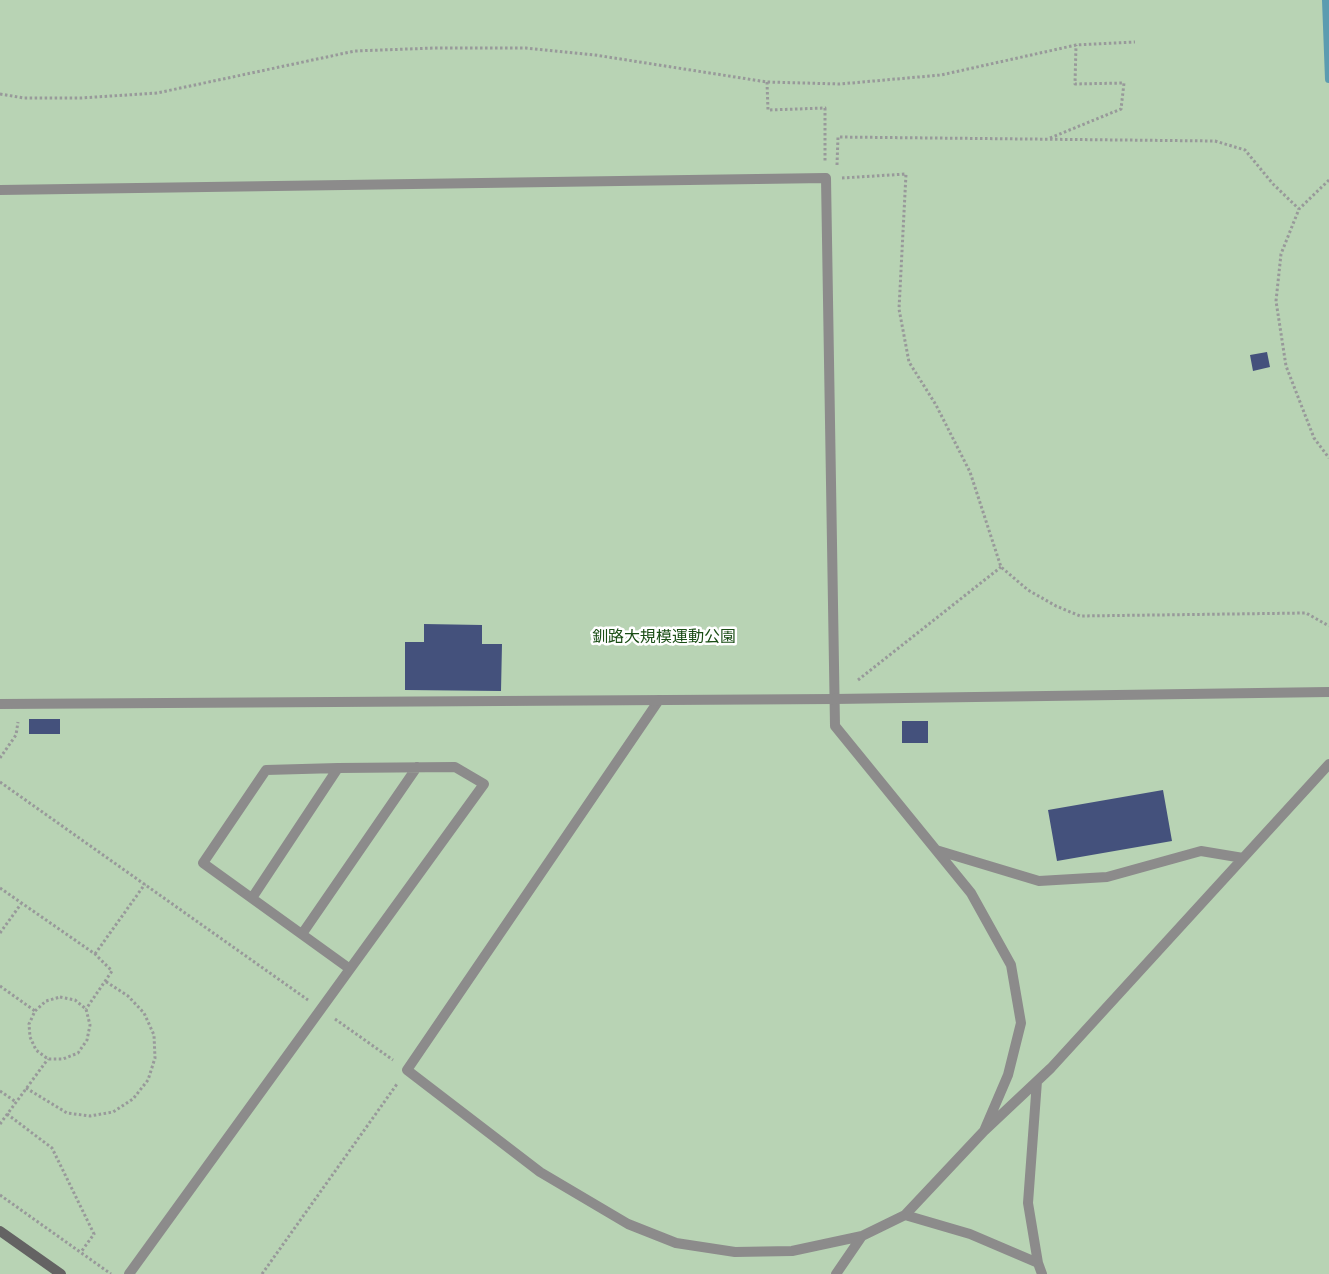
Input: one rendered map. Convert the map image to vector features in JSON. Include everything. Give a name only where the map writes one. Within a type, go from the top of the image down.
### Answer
[{"type":"street","points":[[0,190],[826,178],[835,726],[971,893],[1011,965],[1021,1023],[1008,1076],[984,1131]]},
{"type":"street","points":[[0,704],[834,699],[1329,692]]},
{"type":"street","points":[[659,700],[407,1070],[540,1172],[628,1224],[676,1243],[735,1252],[792,1251],[862,1236],[905,1215],[984,1131],[1051,1068],[1329,764]]},
{"type":"street","points":[[302,934],[417,767]]},
{"type":"street","points":[[129,1274],[350,969],[484,784],[455,767],[266,770],[203,864],[350,969]]},
{"type":"street","points":[[252,898],[338,768]]},
{"type":"street","points":[[936,850],[1039,881],[1107,877],[1201,851],[1243,858]]},
{"type":"street","points":[[1037,1081],[1028,1203],[1038,1263],[1042,1274]]},
{"type":"street","points":[[905,1215],[970,1234],[1038,1263]]},
{"type":"street","points":[[0,1231],[62,1274]]},
{"type":"street","points":[[836,1274],[862,1236]]},
{"type":"path","points":[[0,94],[24,98],[81,98],[157,93],[355,51],[435,48],[526,48],[595,55],[767,82],[840,84],[941,75],[1076,45],[1135,42]]},
{"type":"path","points":[[1047,139],[1121,109],[1124,83],[1075,84],[1076,45]]},
{"type":"path","points":[[767,82],[768,110],[825,108],[826,178],[906,174],[899,309],[909,362],[936,405],[970,472],[1001,567],[1028,590],[1056,606],[1080,616],[1306,613],[1329,626]]},
{"type":"path","points":[[837,178],[838,137],[1215,141],[1245,150],[1273,184],[1299,209]]},
{"type":"path","points":[[1329,180],[1299,209],[1281,254],[1276,301],[1286,366],[1314,438],[1329,458]]},
{"type":"path","points":[[834,699],[1001,567]]},
{"type":"path","points":[[0,758],[16,735],[21,704]]},
{"type":"path","points":[[0,782],[407,1070],[262,1274]]},
{"type":"path","points":[[95,954],[145,884]]},
{"type":"path","points":[[0,888],[95,954],[112,971],[86,1009]]},
{"type":"path","points":[[0,933],[22,904]]},
{"type":"path","points":[[26,1088],[67,1113],[90,1116],[113,1112],[127,1104],[148,1080],[155,1058],[154,1035],[144,1013],[128,996],[105,981]]},
{"type":"path","points":[[0,986],[35,1011]]},
{"type":"path","points":[[60,997],[75,1000],[86,1009],[90,1024],[87,1040],[78,1052],[63,1059],[48,1059],[36,1050],[30,1038],[30,1024],[35,1011],[46,1001],[60,997]]},
{"type":"path","points":[[0,1124],[48,1059]]},
{"type":"path","points":[[0,1091],[16,1102]]},
{"type":"path","points":[[7,1114],[52,1148],[94,1234],[81,1252]]},
{"type":"path","points":[[0,1195],[111,1274]]},
{"type":"green space","name":"釧路大規模運動公園","points":[[0,0],[1329,0],[1329,1274],[0,1274]]},
{"type":"building","points":[[1267,352],[1270,367],[1253,371],[1250,355]]},
{"type":"building","points":[[424,624],[482,625],[482,644],[502,644],[501,691],[405,690],[405,642],[424,642]]},
{"type":"building","points":[[29,719],[60,719],[60,734],[29,734]]},
{"type":"building","points":[[902,721],[928,721],[928,743],[902,743]]},
{"type":"building","points":[[1163,790],[1172,841],[1057,861],[1048,810]]},
{"type":"waterway","points":[[1326,0],[1329,79]]}]
